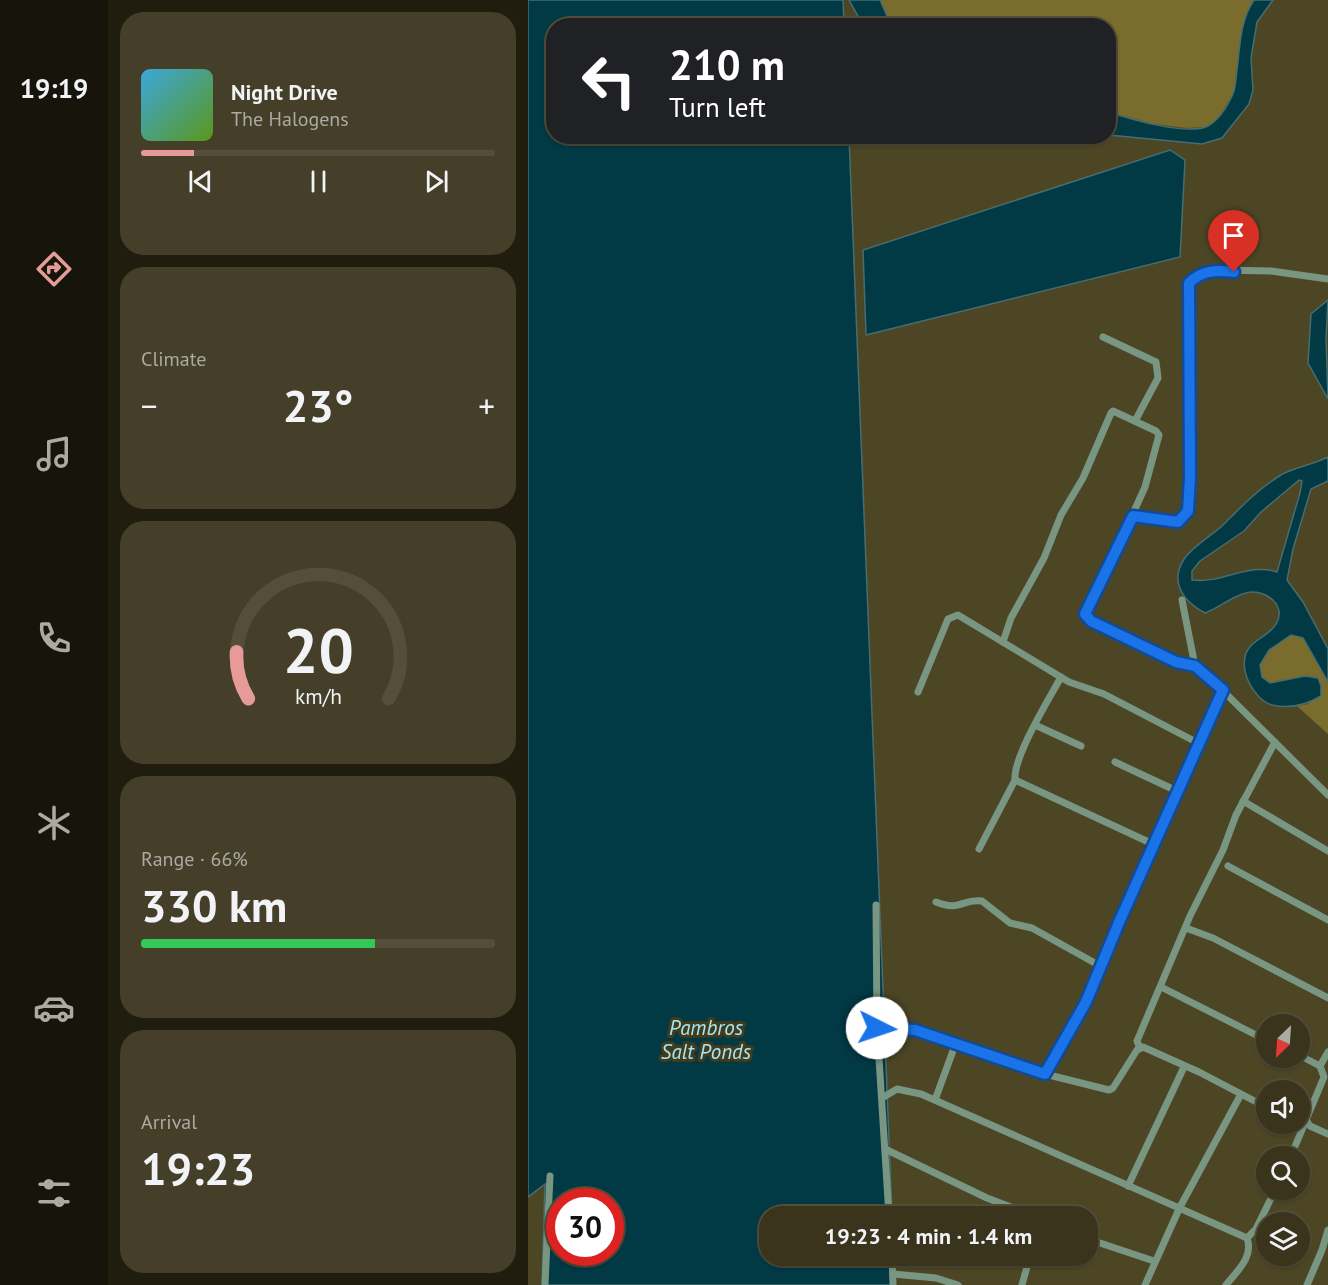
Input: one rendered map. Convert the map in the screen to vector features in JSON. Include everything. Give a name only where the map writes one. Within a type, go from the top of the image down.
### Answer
[{"type":"street","points":[[1133,516],[1178,522],[1188,511],[1191,446],[1189,283],[1195,277],[1220,270],[1271,271],[1328,279]]},
{"type":"street","points":[[1103,338],[1155,362],[1159,370],[1158,378],[1135,421]]},
{"type":"street","points":[[1003,642],[1011,618],[1044,558],[1061,515],[1083,478],[1111,413],[1113,411],[1135,421],[1156,431],[1159,435],[1149,473],[1133,516],[1086,617],[1164,657],[1195,666],[1223,690],[1328,795]]},
{"type":"street","points":[[1182,600],[1195,666]]},
{"type":"street","points":[[918,692],[950,616],[958,615],[1061,677],[1104,694],[1200,744]]},
{"type":"street","points":[[979,849],[1015,780],[1015,770],[1035,724],[1061,677]]},
{"type":"street","points":[[1045,1074],[1086,1002],[1126,905],[1179,792],[1223,690]]},
{"type":"street","points":[[1035,724],[1081,746]]},
{"type":"street","points":[[1140,1048],[1137,1041],[1186,928],[1243,801],[1275,742]]},
{"type":"street","points":[[1115,762],[1179,792]]},
{"type":"street","points":[[1015,780],[1155,845]]},
{"type":"street","points":[[1243,801],[1328,851]]},
{"type":"street","points":[[1228,866],[1328,920]]},
{"type":"street","points":[[936,902],[953,908],[976,900],[982,901],[1010,923],[1032,928],[1102,967]]},
{"type":"street","points":[[876,905],[877,1028],[888,1206]]},
{"type":"street","points":[[1186,928],[1214,938],[1328,998]]},
{"type":"street","points":[[1161,987],[1256,1036]]},
{"type":"street","points":[[877,1028],[915,1030],[1045,1074],[1108,1090],[1113,1088],[1140,1048]]},
{"type":"street","points":[[935,1100],[957,1045]]},
{"type":"street","points":[[1140,1048],[1147,1048],[1256,1103]]},
{"type":"street","points":[[1320,1066],[1328,1052]]},
{"type":"street","points":[[1310,1061],[1320,1066],[1326,1078],[1310,1107]]},
{"type":"street","points":[[1128,1186],[1184,1067]]},
{"type":"street","points":[[882,1098],[897,1089],[908,1089],[1247,1238],[1250,1245],[1247,1258],[1226,1285]]},
{"type":"street","points":[[1145,1285],[1180,1207],[1240,1096]]},
{"type":"street","points":[[1310,1126],[1328,1134]]},
{"type":"street","points":[[885,1149],[1008,1206]]},
{"type":"street","points":[[545,1285],[550,1176]]},
{"type":"street","points":[[1247,1238],[1256,1229],[1270,1200]]},
{"type":"street","points":[[1307,1285],[1325,1251],[1328,1230]]},
{"type":"street","points":[[1098,1242],[1154,1261]]},
{"type":"street","points":[[893,1266],[893,1285]]},
{"type":"street","points":[[1022,1285],[1027,1266]]},
{"type":"street","points":[[893,1274],[936,1278],[958,1285]]},
{"type":"shaded area","points":[[880,0],[1254,0],[1240,42],[1234,92],[1219,117],[1207,127],[1186,128],[1154,124],[1116,114],[1116,18],[888,18]]},
{"type":"shaded area","points":[[1291,635],[1303,638],[1328,682],[1328,734],[1297,706],[1309,704],[1286,681],[1270,683],[1262,677],[1260,665],[1268,650]]},
{"type":"water","name":"Pambros Salt Ponds","points":[[528,0],[843,0],[844,18],[546,18],[546,144],[849,144],[892,1206],[759,1206],[759,1266],[893,1266],[894,1285],[542,1285],[545,1184],[528,1197]]},
{"type":"water","points":[[849,0],[880,0],[888,18],[859,18]]},
{"type":"water","points":[[1254,0],[1273,0],[1257,22],[1251,58],[1253,90],[1249,104],[1222,138],[1202,144],[1116,136],[1116,114],[1158,125],[1187,129],[1199,129],[1216,120],[1226,107],[1234,90],[1242,30]]},
{"type":"water","points":[[1170,150],[1185,160],[1180,257],[866,335],[863,250]]},
{"type":"water","points":[[1328,300],[1326,339],[1328,399],[1308,363],[1311,314]]},
{"type":"water","points":[[1328,457],[1328,481],[1311,489],[1293,549],[1287,580],[1303,602],[1328,649],[1328,682],[1303,638],[1291,635],[1269,650],[1260,665],[1262,677],[1270,683],[1305,676],[1318,678],[1321,696],[1297,705],[1285,707],[1272,705],[1265,702],[1253,689],[1248,681],[1244,663],[1249,648],[1276,624],[1279,617],[1277,605],[1267,596],[1253,592],[1236,597],[1205,613],[1197,609],[1185,597],[1181,591],[1178,576],[1188,554],[1265,486],[1286,472]],"holes":[[[1299,480],[1302,481],[1277,572],[1256,570],[1214,579],[1192,580],[1192,571],[1200,561],[1244,531],[1261,512]]]},
{"type":"route","points":[[877,1028],[915,1030],[1045,1074],[1086,1002],[1113,935],[1223,690],[1201,669],[1164,657],[1091,621],[1085,614],[1133,516],[1178,522],[1182,521],[1188,511],[1191,446],[1189,283],[1195,277],[1210,271],[1234,272]]}]
